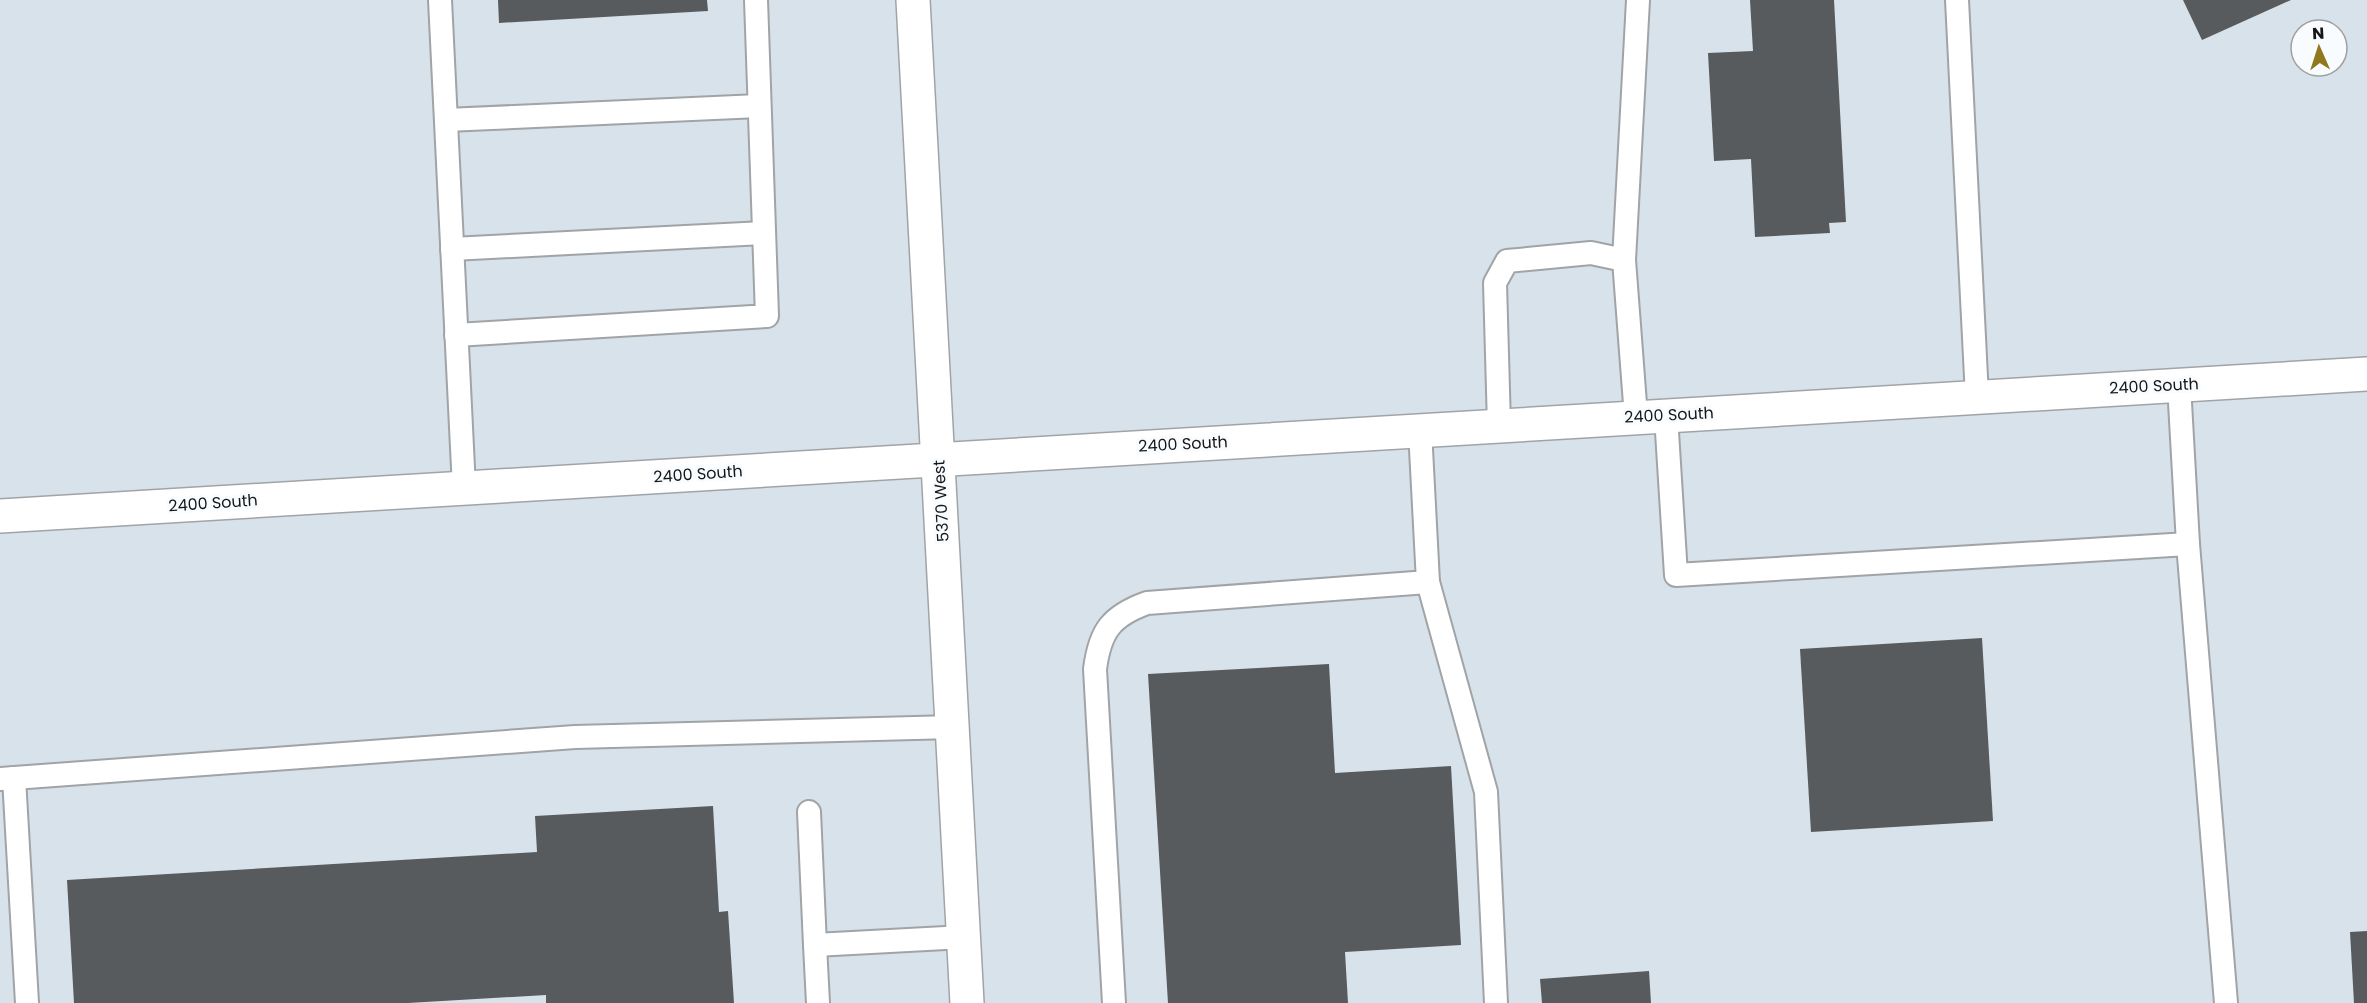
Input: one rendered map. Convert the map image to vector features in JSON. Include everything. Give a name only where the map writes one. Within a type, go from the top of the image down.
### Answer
[{"type":"street","name":"5370 West","points":[[914,0],[967,1003]]},
{"type":"street","name":"2400 South","points":[[0,516],[2367,374]]},
{"type":"lane","points":[[440,0],[464,488]]},
{"type":"lane","points":[[456,335],[766,316],[756,0]]},
{"type":"lane","points":[[1638,0],[1624,260],[1676,575],[2188,544]]},
{"type":"lane","points":[[1957,0],[1977,397]]},
{"type":"lane","points":[[446,120],[759,106]]},
{"type":"lane","points":[[452,249],[764,233]]},
{"type":"lane","points":[[1499,426],[1495,283],[1507,261],[1591,253],[1624,260]]},
{"type":"lane","points":[[2179,385],[2188,544],[2226,1003]]},
{"type":"lane","points":[[1420,430],[1428,582],[1486,792],[1496,1003]]},
{"type":"lane","points":[[1114,1003],[1095,669],[1098,650],[1105,632],[1114,619],[1128,610],[1147,603],[1428,582]]},
{"type":"lane","points":[[27,1003],[7,778],[575,737],[953,727]]},
{"type":"lane","points":[[809,812],[818,1003]]},
{"type":"lane","points":[[815,945],[964,937]]},
{"type":"shaded area","points":[[0,0],[2367,0],[2367,1003],[0,1003]]},
{"type":"building","points":[[498,0],[707,0],[708,11],[499,23]]},
{"type":"building","points":[[1750,0],[1834,0],[1846,222],[1829,223],[1830,233],[1755,237],[1751,159],[1714,161],[1708,53],[1753,51]]},
{"type":"building","points":[[2183,0],[2291,0],[2202,40]]},
{"type":"building","points":[[1982,638],[1993,821],[1811,832],[1800,649]]},
{"type":"building","points":[[1329,664],[1335,773],[1451,766],[1461,945],[1345,952],[1348,1003],[1168,1003],[1148,674]]},
{"type":"building","points":[[713,806],[719,912],[728,911],[734,1003],[546,1003],[546,995],[408,1003],[74,1003],[67,880],[537,852],[535,816]]},
{"type":"building","points":[[2367,931],[2367,1003],[2354,1003],[2350,932]]},
{"type":"building","points":[[1649,971],[1651,1003],[1542,1003],[1540,979]]}]
